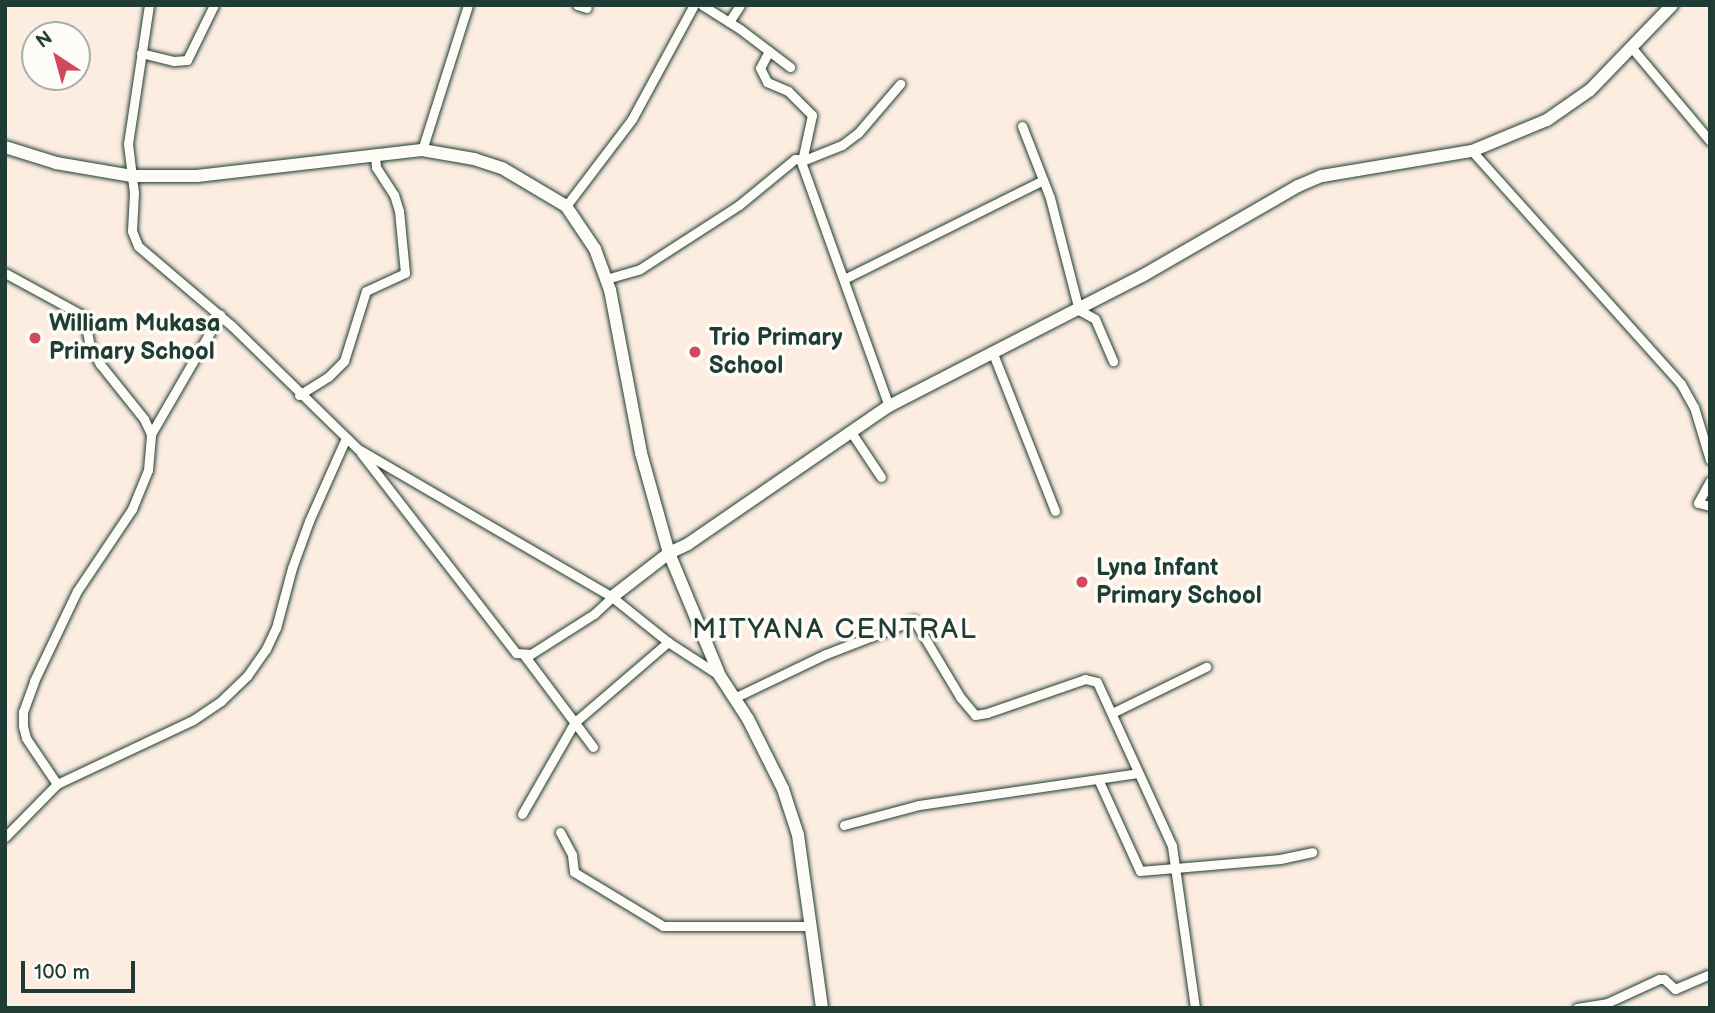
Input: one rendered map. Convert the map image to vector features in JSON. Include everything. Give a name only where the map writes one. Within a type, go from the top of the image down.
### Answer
[{"type":"main road","points":[[612,597],[668,553],[688,544],[890,406],[1215,237],[1309,181],[1420,158],[1472,151],[1537,125],[1561,112],[1590,90],[1672,5]]},
{"type":"main road","points":[[5,147],[56,163],[132,176],[197,176],[422,150],[474,159],[502,168],[566,206],[590,239],[606,279],[641,453],[668,553],[720,676],[783,789],[798,835],[822,1008]]},
{"type":"street","points":[[149,5],[128,144],[132,176],[132,231],[135,243],[220,315],[299,395],[358,449],[510,646],[524,655],[593,747]]},
{"type":"street","points":[[141,53],[174,61],[187,60],[214,5]]},
{"type":"street","points":[[422,150],[468,5]]},
{"type":"street","points":[[566,206],[632,119],[694,5]]},
{"type":"street","points":[[702,5],[789,66]]},
{"type":"street","points":[[729,22],[740,5]]},
{"type":"street","points":[[1632,48],[1710,141]]},
{"type":"street","points":[[769,51],[760,68],[768,82],[788,91],[812,115],[802,161],[890,406]]},
{"type":"street","points":[[606,279],[640,269],[739,205],[795,159],[802,161],[842,145],[858,133],[900,84]]},
{"type":"street","points":[[1022,126],[1043,180],[1079,310],[1095,318],[1113,361]]},
{"type":"street","points":[[1472,151],[1681,384],[1694,407],[1710,460]]},
{"type":"street","points":[[299,395],[328,377],[344,361],[366,291],[405,273],[399,211],[394,195],[376,167],[374,156]]},
{"type":"street","points":[[844,279],[1043,180]]},
{"type":"street","points":[[5,273],[83,314],[88,325],[90,346],[100,364],[145,419],[151,435]]},
{"type":"street","points":[[57,784],[26,738],[23,712],[64,615],[92,567],[132,509],[148,471],[151,435],[220,315]]},
{"type":"street","points":[[992,352],[1055,510]]},
{"type":"street","points":[[851,432],[881,477]]},
{"type":"street","points":[[5,837],[57,784],[193,720],[221,701],[247,676],[266,649],[276,628],[292,568],[309,521],[346,438]]},
{"type":"street","points":[[358,449],[612,597],[668,642],[720,676]]},
{"type":"street","points":[[1710,481],[1698,503],[1710,506]]},
{"type":"street","points":[[524,655],[594,614],[612,597]]},
{"type":"street","points":[[734,698],[826,654],[914,620],[960,697],[975,715],[1092,679],[1100,686],[1172,846],[1195,1008]]},
{"type":"street","points":[[522,814],[575,722],[668,642]]},
{"type":"street","points":[[1112,713],[1206,667]]},
{"type":"street","points":[[844,825],[919,805],[1138,774]]},
{"type":"street","points":[[1098,779],[1137,869],[1175,870],[1280,859],[1312,852]]},
{"type":"street","points":[[560,832],[572,855],[574,872],[663,926],[811,926]]},
{"type":"street","points":[[1577,1008],[1607,1003],[1659,979],[1666,980],[1675,989],[1708,975]]},
{"type":"place","name":"William Mukasa Primary School","points":[[35,338]]},
{"type":"place","name":"Trio Primary School","points":[[695,352]]},
{"type":"place","name":"Lyna Infant Primary School","points":[[1082,582]]},
{"type":"district","name":"MITYANA CENTRAL","points":[[835,630]]}]
